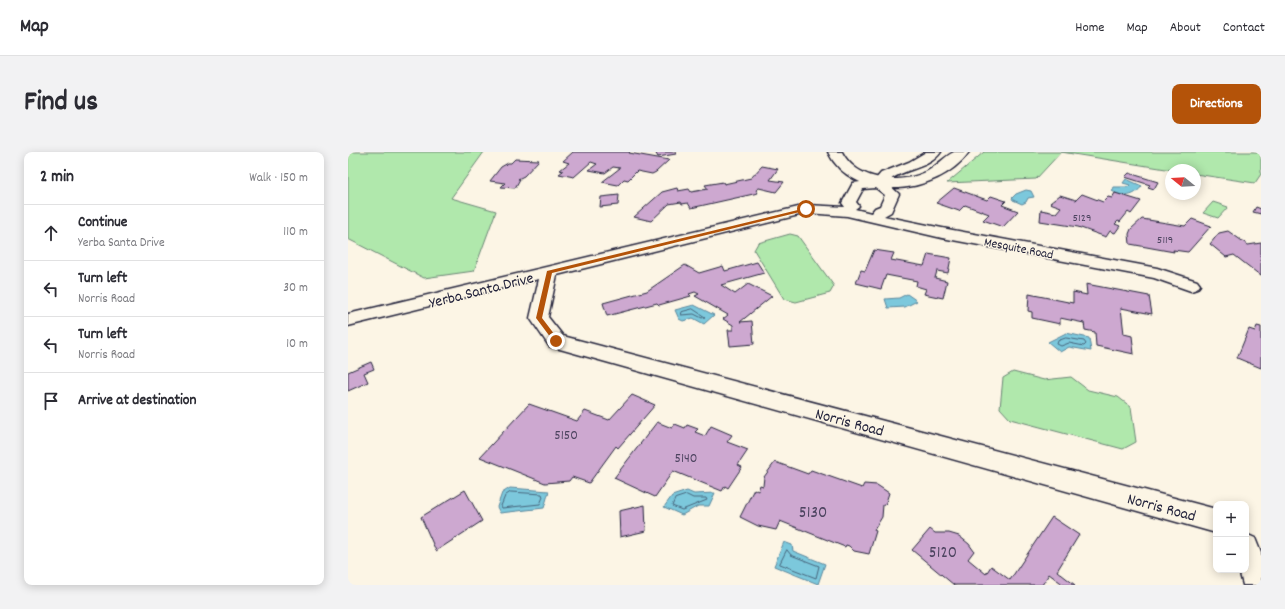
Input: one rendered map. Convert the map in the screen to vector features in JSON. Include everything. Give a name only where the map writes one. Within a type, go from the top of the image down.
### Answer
[{"type":"street","points":[[835,152],[843,165],[856,175],[892,194],[886,209],[877,215]]},
{"type":"street","points":[[849,209],[858,205],[886,176],[914,165],[935,152]]},
{"type":"street","points":[[877,186],[909,183],[928,177],[945,167],[962,152]]},
{"type":"street","name":"Yerba Santa Drive","points":[[348,320],[806,209],[849,209]]},
{"type":"street","name":"Mesquite Road","points":[[849,209],[1157,273],[1191,284]]},
{"type":"street","name":"Norris Road","points":[[549,272],[539,318],[556,341],[1213,520]]},
{"type":"street","points":[[1249,557],[1257,585]]},
{"type":"green space","points":[[348,152],[484,152],[451,198],[496,211],[474,271],[424,278],[348,239]]},
{"type":"green space","points":[[984,152],[1061,152],[1036,179],[947,183]]},
{"type":"green space","points":[[1061,152],[1261,152],[1261,174],[1255,183],[1201,175],[1201,164],[1165,164],[1165,169]]},
{"type":"green space","points":[[1213,202],[1228,207],[1218,218],[1203,213]]},
{"type":"green space","points":[[790,234],[798,236],[834,286],[830,293],[796,302],[784,299],[754,250],[758,243]]},
{"type":"green space","points":[[1013,372],[1044,380],[1071,377],[1088,390],[1118,397],[1131,407],[1136,442],[1123,449],[1010,419],[1000,408],[1003,378]]},
{"type":"water","points":[[1126,179],[1142,186],[1136,192],[1128,195],[1121,195],[1112,191],[1114,187],[1128,187],[1130,185],[1123,183]]},
{"type":"water","points":[[1026,190],[1031,191],[1034,197],[1028,198],[1026,202],[1022,204],[1013,200],[1012,198],[1016,194]]},
{"type":"water","points":[[907,294],[917,301],[905,307],[888,308],[885,299],[899,298]]},
{"type":"water","points":[[694,305],[714,315],[704,324],[693,318],[683,321],[679,319],[675,310]]},
{"type":"water","points":[[1066,333],[1089,338],[1091,351],[1069,347],[1060,352],[1048,342]]},
{"type":"water","points":[[510,488],[549,491],[544,508],[500,513],[497,507],[502,493]]},
{"type":"water","points":[[687,491],[694,494],[715,493],[709,506],[698,506],[682,515],[664,507],[672,496]]},
{"type":"water","points":[[784,542],[792,545],[793,551],[825,564],[818,584],[774,566]]},
{"type":"building","points":[[573,152],[630,152],[629,153],[669,160],[652,174],[637,171],[628,180],[624,179],[618,185],[602,182],[620,168],[613,167],[605,173],[589,170],[597,164],[591,162],[574,177],[559,174],[563,171],[560,170],[569,163],[563,161]]},
{"type":"building","points":[[655,152],[675,152],[676,154],[658,157]]},
{"type":"building","points":[[515,159],[539,160],[524,176],[518,179],[520,179],[515,188],[501,187],[505,183],[490,181],[501,167],[511,163]]},
{"type":"building","points":[[762,166],[778,169],[770,180],[784,182],[776,192],[759,188],[756,190],[758,193],[691,208],[688,203],[682,204],[681,202],[669,204],[651,221],[634,217],[662,192],[677,188],[678,191],[689,189],[691,192],[708,189],[705,185],[723,182],[724,184],[751,178]]},
{"type":"building","points":[[1129,173],[1158,182],[1154,189],[1148,187],[1150,185],[1125,177]]},
{"type":"building","points":[[954,188],[987,200],[991,196],[1006,201],[1002,205],[1018,211],[1003,227],[983,220],[989,214],[965,205],[959,211],[936,203]]},
{"type":"building","points":[[1115,193],[1141,201],[1131,214],[1128,212],[1120,222],[1118,221],[1115,224],[1120,226],[1115,233],[1110,231],[1106,237],[1078,227],[1040,221],[1041,210],[1056,213],[1061,207],[1050,203],[1060,195],[1076,200],[1082,194],[1103,202],[1108,197],[1112,198]]},
{"type":"building","points":[[619,195],[618,205],[600,207],[601,197]]},
{"type":"building","points":[[1256,207],[1261,209],[1261,214],[1253,212]]},
{"type":"building","points":[[1142,219],[1185,226],[1192,219],[1211,226],[1188,252],[1173,250],[1174,252],[1130,244],[1129,234],[1131,229]]},
{"type":"building","points":[[1228,231],[1248,245],[1261,243],[1261,276],[1234,255],[1226,257],[1210,244],[1219,233]]},
{"type":"building","points":[[874,250],[894,253],[891,260],[924,266],[928,254],[951,258],[948,273],[937,271],[935,278],[947,281],[943,298],[924,294],[926,289],[916,286],[917,281],[886,275],[881,289],[856,283],[861,270],[865,271]]},
{"type":"building","points":[[757,262],[764,273],[721,285],[735,294],[748,284],[772,296],[740,322],[752,321],[754,344],[730,346],[728,330],[733,330],[733,325],[723,319],[728,315],[695,296],[699,294],[695,292],[689,294],[691,296],[659,305],[657,303],[607,316],[603,303],[647,291],[685,265],[699,273],[723,266],[725,271]]},
{"type":"building","points":[[1086,284],[1149,296],[1152,314],[1121,308],[1124,334],[1132,336],[1134,354],[1096,346],[1095,332],[1085,330],[1084,323],[1060,318],[1060,324],[1032,318],[1032,312],[1028,311],[1029,294],[1073,303],[1073,292],[1087,295]]},
{"type":"building","points":[[1257,326],[1261,327],[1261,368],[1237,358],[1249,329],[1255,331]]},
{"type":"building","points":[[371,362],[374,369],[364,373],[368,382],[348,391],[348,372]]},
{"type":"building","points":[[632,395],[655,405],[618,448],[616,446],[589,483],[572,477],[569,481],[545,483],[480,457],[529,404],[577,421],[585,411],[609,420]]},
{"type":"building","points":[[657,422],[672,428],[675,424],[685,428],[687,425],[698,429],[695,432],[705,436],[711,426],[732,435],[727,442],[748,450],[738,465],[742,467],[728,488],[725,486],[722,491],[673,471],[655,497],[614,478]]},
{"type":"building","points":[[775,462],[808,474],[811,470],[862,488],[864,484],[877,485],[889,493],[885,505],[883,505],[882,517],[874,530],[876,531],[869,554],[854,551],[849,546],[846,545],[845,547],[780,521],[776,530],[758,526],[740,517],[754,489],[758,491],[760,485],[763,486],[764,477]]},
{"type":"building","points":[[465,490],[482,521],[436,551],[421,517]]},
{"type":"building","points":[[645,505],[646,531],[620,537],[619,511]]},
{"type":"building","points":[[1052,517],[1079,535],[1057,571],[1075,585],[1064,585],[1049,574],[1042,585],[954,585],[912,550],[930,529],[935,533],[949,533],[959,536],[969,544],[974,551],[968,559],[986,574],[991,566],[1010,580]]},
{"type":"route","points":[[556,341],[539,318],[549,272],[806,209]]}]
